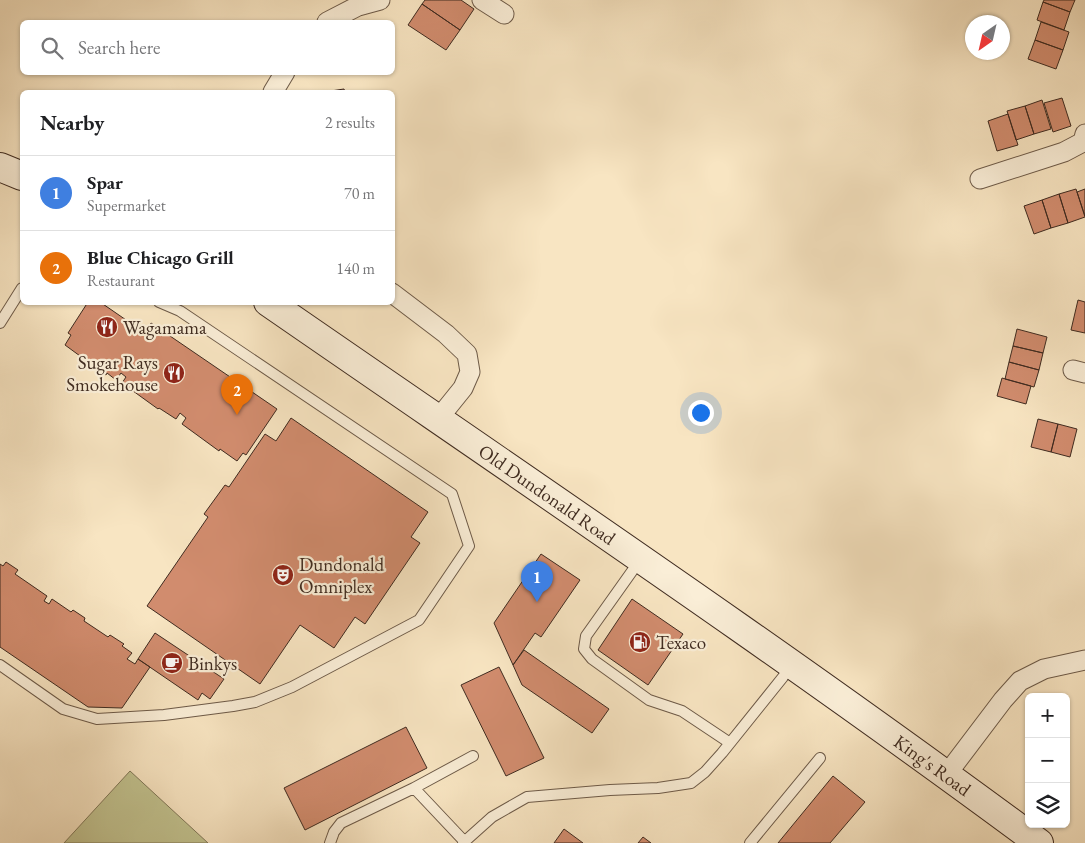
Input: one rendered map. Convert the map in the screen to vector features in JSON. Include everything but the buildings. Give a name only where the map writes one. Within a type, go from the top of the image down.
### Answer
[{"type":"street","points":[[331,20],[358,6],[380,0]]},
{"type":"street","points":[[482,0],[504,14]]},
{"type":"street","points":[[274,90],[283,75]]},
{"type":"street","points":[[980,179],[1064,152],[1083,142],[1085,134]]},
{"type":"street","points":[[0,167],[20,175]]},
{"type":"street","points":[[395,296],[446,334],[467,354],[470,372],[463,388],[438,419]]},
{"type":"street","name":"Old Dundonald Road","points":[[272,305],[825,687]]},
{"type":"street","points":[[946,774],[1020,681],[1044,669],[1085,660]]},
{"type":"street","name":"King's Road","points":[[825,687],[1039,843]]},
{"type":"lane","points":[[0,324],[20,291]]},
{"type":"lane","points":[[0,665],[63,709],[97,719],[164,715],[255,702],[292,687],[419,620],[469,546],[452,494],[180,311],[167,305]]},
{"type":"lane","points":[[640,559],[586,636],[584,649],[592,659],[649,700],[671,706],[687,714],[730,743]]},
{"type":"lane","points":[[414,788],[464,842],[492,817],[527,797],[658,788],[691,783],[705,772],[730,743],[783,677],[791,664]]},
{"type":"lane","points":[[330,843],[334,832],[342,823],[414,788],[473,756]]},
{"type":"lane","points":[[750,843],[820,758]]},
{"type":"green space","points":[[130,771],[208,843],[64,843]]},
{"type":"place","name":"Wagamama","points":[[107,327]]},
{"type":"place","name":"Sugar Rays Smokehouse","points":[[174,373]]},
{"type":"place","name":"Blue Chicago Grill","points":[[237,415]]},
{"type":"place","name":"Dundonald Omniplex","points":[[283,575]]},
{"type":"place","name":"Spar","points":[[537,602]]},
{"type":"place","name":"Texaco","points":[[640,642]]},
{"type":"place","name":"Binkys","points":[[172,663]]}]
